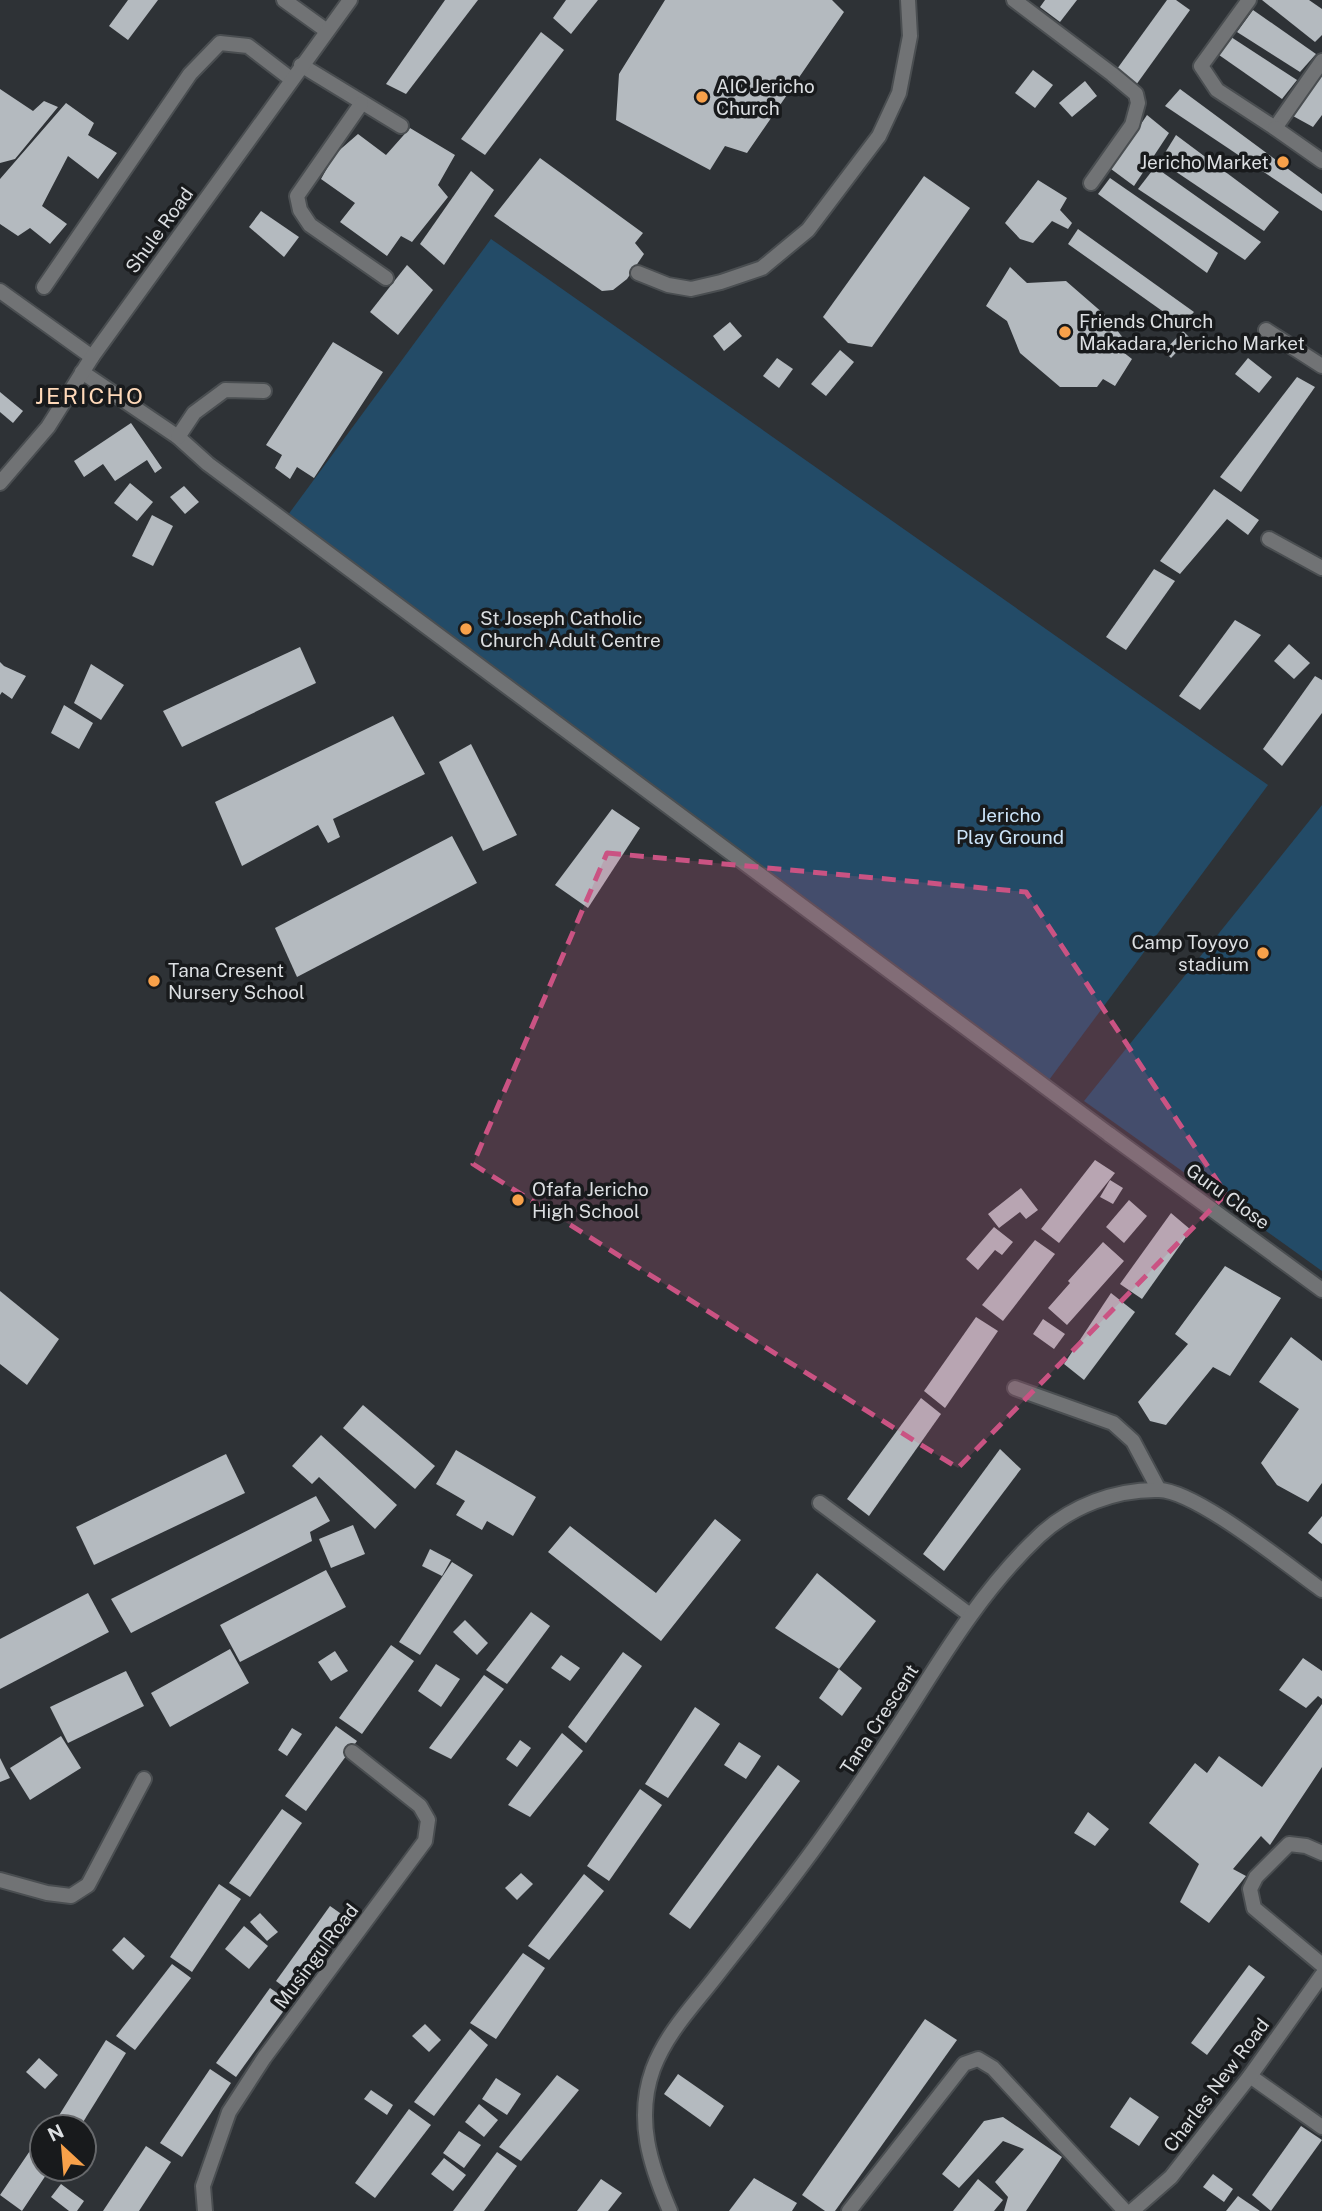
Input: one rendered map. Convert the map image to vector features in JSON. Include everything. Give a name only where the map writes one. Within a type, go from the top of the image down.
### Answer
[{"type":"street","points":[[284,0],[327,31]]},
{"type":"street","name":"Shule Road","points":[[0,483],[48,427],[92,357],[349,0]]},
{"type":"street","points":[[638,273],[668,285],[691,289],[721,282],[762,268],[808,230],[878,136],[899,93],[909,36],[908,0]]},
{"type":"street","points":[[1014,0],[1136,94],[1138,103],[1132,125],[1091,183]]},
{"type":"street","points":[[1249,0],[1200,66],[1217,90],[1322,161]]},
{"type":"street","points":[[44,287],[190,74],[220,43],[248,46],[291,79]]},
{"type":"street","points":[[1275,128],[1322,61]]},
{"type":"street","points":[[301,65],[401,126]]},
{"type":"street","points":[[361,104],[297,196],[300,210],[310,225],[386,278]]},
{"type":"street","points":[[0,291],[92,357]]},
{"type":"street","points":[[1266,330],[1322,366]]},
{"type":"street","name":"Guru Close","points":[[82,372],[178,437],[219,473],[1322,1290]]},
{"type":"street","points":[[178,437],[194,413],[225,390],[264,391]]},
{"type":"street","points":[[1269,539],[1322,568]]},
{"type":"street","points":[[1015,1388],[1113,1423],[1133,1441],[1159,1490]]},
{"type":"street","name":"Tana Crescent","points":[[667,2209],[646,2144],[648,2086],[663,2049],[688,2010],[753,1931],[839,1814],[970,1615],[1006,1569],[1056,1522],[1077,1509],[1102,1499],[1159,1490],[1180,1494],[1212,1513],[1322,1590]]},
{"type":"street","points":[[820,1503],[970,1615]]},
{"type":"street","name":"Musingu Road","points":[[205,2211],[204,2186],[229,2112],[264,2058],[425,1841],[428,1820],[420,1806],[352,1752]]},
{"type":"street","points":[[0,1880],[47,1893],[71,1896],[88,1885],[144,1779]]},
{"type":"street","points":[[1322,1853],[1306,1846],[1289,1844],[1268,1863],[1250,1889],[1254,1908],[1322,1965]]},
{"type":"street","name":"Charles New Road","points":[[1132,2211],[1171,2176],[1250,2076],[1322,1975]]},
{"type":"street","points":[[849,2211],[964,2064],[978,2059],[993,2067],[1125,2211]]},
{"type":"street","points":[[1250,2076],[1322,2127]]},
{"type":"highlighted area","points":[[607,853],[1026,892],[1226,1194],[958,1468],[473,1164]]},
{"type":"green space","name":"Jericho Play Ground","points":[[491,239],[1268,785],[1049,1080],[285,519]]},
{"type":"green space","name":"Camp Toyoyo stadium","points":[[1322,805],[1322,1271],[1084,1101]]},
{"type":"building","points":[[128,0],[158,0],[128,40],[109,26]]},
{"type":"building","points":[[445,0],[478,0],[406,94],[386,84]]},
{"type":"building","points":[[566,0],[598,0],[571,34],[553,18]]},
{"type":"building","name":"AIC Jericho Church","points":[[665,0],[832,0],[844,12],[747,153],[725,146],[710,170],[616,120],[619,74]]},
{"type":"building","points":[[1045,0],[1077,0],[1060,22],[1040,7]]},
{"type":"building","points":[[1167,0],[1176,0],[1190,10],[1136,85],[1117,69]]},
{"type":"building","points":[[1262,0],[1309,0],[1322,9],[1322,35],[1315,42]]},
{"type":"building","points":[[1253,10],[1316,54],[1300,72],[1237,32]]},
{"type":"building","points":[[541,32],[564,50],[485,155],[461,139]]},
{"type":"building","points":[[1231,37],[1297,80],[1282,99],[1219,55]]},
{"type":"building","points":[[1033,70],[1053,85],[1035,108],[1015,93]]},
{"type":"building","points":[[1322,75],[1322,115],[1313,127],[1293,116]]},
{"type":"building","points":[[1085,81],[1097,96],[1072,117],[1059,103]]},
{"type":"building","points":[[0,89],[33,111],[44,101],[58,107],[15,159],[0,163]]},
{"type":"building","points":[[1180,89],[1322,194],[1322,211],[1165,106]]},
{"type":"building","points":[[66,103],[94,123],[88,135],[117,153],[98,179],[68,156],[42,206],[67,224],[50,244],[30,228],[18,236],[0,224],[0,179]]},
{"type":"building","points":[[1147,115],[1169,133],[1134,186],[1111,169]]},
{"type":"building","points":[[410,128],[455,155],[438,185],[448,197],[412,242],[401,236],[387,256],[340,222],[355,203],[321,179],[335,154],[358,134],[386,155]]},
{"type":"building","points":[[1176,135],[1279,212],[1264,231],[1160,161]]},
{"type":"building","points":[[540,158],[643,233],[635,243],[644,254],[627,279],[613,290],[602,291],[494,216]]},
{"type":"building","points":[[1155,167],[1261,242],[1245,260],[1138,189]]},
{"type":"building","points":[[471,171],[494,190],[444,265],[420,244]]},
{"type":"building","points":[[924,176],[970,208],[872,347],[848,343],[823,317]]},
{"type":"building","points":[[1110,178],[1218,253],[1207,273],[1098,194]]},
{"type":"building","points":[[1038,180],[1067,198],[1060,210],[1072,223],[1068,229],[1052,221],[1033,243],[1020,239],[1005,223]]},
{"type":"building","points":[[261,211],[299,237],[284,257],[249,227]]},
{"type":"building","points":[[1078,229],[1194,312],[1182,325],[1068,244]]},
{"type":"building","points":[[407,265],[433,290],[398,335],[370,312]]},
{"type":"building","name":"Friends Church Makadara, Jericho Market","points":[[1010,267],[1027,283],[1066,281],[1104,314],[1128,344],[1123,352],[1132,359],[1115,386],[1103,379],[1097,387],[1060,387],[1020,353],[1007,321],[986,306]]},
{"type":"building","points":[[730,322],[742,336],[724,351],[713,336]]},
{"type":"building","points":[[1183,331],[1190,338],[1171,358],[1164,351]]},
{"type":"building","points":[[333,342],[383,372],[314,478],[297,467],[290,479],[275,468],[282,455],[266,445]]},
{"type":"building","points":[[840,350],[854,362],[826,396],[811,384]]},
{"type":"building","points":[[777,358],[793,369],[779,388],[763,376]]},
{"type":"building","points":[[1248,358],[1272,377],[1259,393],[1235,374]]},
{"type":"building","points":[[1297,377],[1315,387],[1241,492],[1220,477]]},
{"type":"building","points":[[0,392],[23,411],[13,423],[0,412]]},
{"type":"building","points":[[131,423],[162,468],[155,473],[147,460],[115,481],[103,464],[84,477],[74,461]]},
{"type":"building","points":[[130,483],[153,502],[137,521],[114,503]]},
{"type":"building","points":[[184,486],[199,502],[185,514],[170,497]]},
{"type":"building","points":[[1214,489],[1259,520],[1248,535],[1227,519],[1180,574],[1160,561]]},
{"type":"building","points":[[152,515],[173,526],[153,566],[132,556]]},
{"type":"building","points":[[1154,569],[1175,581],[1126,650],[1106,637]]},
{"type":"building","points":[[1235,620],[1261,635],[1200,710],[1179,696]]},
{"type":"building","points":[[1289,644],[1310,663],[1294,679],[1274,661]]},
{"type":"building","points":[[300,647],[316,683],[182,747],[163,711]]},
{"type":"building","points":[[0,662],[26,676],[12,699],[2,692],[0,695]]},
{"type":"building","points":[[91,664],[124,685],[101,720],[74,703]]},
{"type":"building","points":[[1315,676],[1322,680],[1322,713],[1282,766],[1263,749]]},
{"type":"building","points":[[64,705],[93,723],[79,749],[51,733]]},
{"type":"building","points":[[393,716],[425,774],[333,819],[340,837],[328,843],[318,825],[242,866],[215,802]]},
{"type":"building","points":[[471,744],[517,835],[483,851],[439,762]]},
{"type":"building","points":[[612,809],[640,828],[588,908],[555,885]]},
{"type":"building","points":[[452,836],[477,883],[297,977],[275,928]]},
{"type":"building","points":[[1095,1160],[1115,1173],[1059,1243],[1041,1229]]},
{"type":"building","points":[[1110,1180],[1123,1188],[1113,1204],[1100,1197]]},
{"type":"building","points":[[1021,1188],[1038,1210],[1026,1219],[1020,1212],[999,1228],[988,1214]]},
{"type":"building","points":[[1129,1200],[1147,1216],[1124,1243],[1106,1227]]},
{"type":"building","points":[[1171,1213],[1191,1230],[1142,1299],[1120,1284]]},
{"type":"building","points":[[994,1227],[1013,1242],[1002,1255],[995,1250],[978,1270],[966,1259]]},
{"type":"building","points":[[1035,1240],[1055,1254],[1003,1321],[982,1305]]},
{"type":"building","points":[[1103,1242],[1124,1261],[1067,1325],[1048,1308]]},
{"type":"building","points":[[1225,1266],[1281,1298],[1230,1376],[1213,1367],[1166,1425],[1150,1421],[1138,1402],[1188,1344],[1175,1334]]},
{"type":"building","points":[[0,1291],[59,1339],[27,1385],[0,1364]]},
{"type":"building","points":[[1111,1293],[1135,1312],[1084,1380],[1064,1364]]},
{"type":"building","points":[[976,1317],[998,1331],[945,1408],[924,1391]]},
{"type":"building","points":[[1043,1319],[1065,1334],[1054,1349],[1033,1334]]},
{"type":"building","points":[[1291,1337],[1322,1361],[1322,1483],[1308,1502],[1277,1485],[1261,1463],[1299,1409],[1259,1382]]},
{"type":"building","points":[[921,1398],[941,1414],[869,1516],[847,1499]]},
{"type":"building","points":[[363,1405],[435,1466],[415,1489],[343,1428]]},
{"type":"building","points":[[321,1435],[397,1505],[375,1529],[319,1477],[312,1484],[292,1466]]},
{"type":"building","points":[[1000,1449],[1021,1469],[944,1571],[923,1554]]},
{"type":"building","points":[[456,1450],[536,1497],[513,1536],[487,1521],[482,1530],[456,1515],[465,1501],[436,1484]]},
{"type":"building","points":[[226,1454],[245,1493],[94,1565],[76,1527]]},
{"type":"building","points":[[316,1496],[330,1521],[310,1532],[312,1541],[131,1633],[111,1599]]},
{"type":"building","points":[[1322,1516],[1322,1544],[1308,1533]]},
{"type":"building","points":[[715,1519],[741,1540],[661,1641],[548,1552],[570,1526],[656,1593]]},
{"type":"building","points":[[353,1525],[365,1554],[331,1568],[319,1539]]},
{"type":"building","points":[[430,1549],[451,1560],[442,1576],[422,1566]]},
{"type":"building","points":[[452,1562],[473,1575],[420,1655],[399,1642]]},
{"type":"building","points":[[326,1570],[346,1607],[240,1662],[220,1625]]},
{"type":"building","points":[[817,1573],[876,1621],[839,1669],[775,1628]]},
{"type":"building","points":[[88,1593],[109,1632],[0,1689],[0,1639]]},
{"type":"building","points":[[531,1612],[550,1626],[507,1684],[486,1670]]},
{"type":"building","points":[[465,1620],[488,1643],[477,1655],[453,1632]]},
{"type":"building","points":[[391,1645],[414,1661],[362,1734],[339,1718]]},
{"type":"building","points":[[230,1649],[249,1683],[170,1727],[151,1693]]},
{"type":"building","points":[[335,1651],[348,1671],[331,1681],[318,1662]]},
{"type":"building","points":[[623,1652],[642,1666],[586,1743],[568,1727]]},
{"type":"building","points":[[561,1655],[580,1668],[570,1681],[551,1668]]},
{"type":"building","points":[[1303,1658],[1322,1671],[1322,1699],[1318,1696],[1306,1708],[1279,1690]]},
{"type":"building","points":[[436,1664],[460,1679],[441,1707],[418,1691]]},
{"type":"building","points":[[839,1669],[862,1688],[842,1716],[819,1698]]},
{"type":"building","points":[[126,1671],[144,1706],[68,1743],[50,1707]]},
{"type":"building","points":[[484,1675],[504,1689],[451,1759],[429,1748]]},
{"type":"building","points":[[1322,1704],[1322,1767],[1270,1845],[1261,1836],[1233,1869],[1246,1876],[1209,1923],[1180,1902],[1199,1864],[1149,1823],[1195,1763],[1207,1773],[1219,1756],[1262,1787]]},
{"type":"building","points":[[695,1707],[720,1724],[668,1798],[645,1784]]},
{"type":"building","points":[[336,1726],[357,1741],[306,1811],[285,1796]]},
{"type":"building","points":[[292,1728],[302,1734],[287,1756],[278,1750]]},
{"type":"building","points":[[562,1733],[583,1751],[530,1817],[508,1805]]},
{"type":"building","points":[[61,1736],[81,1768],[30,1800],[10,1768]]},
{"type":"building","points":[[520,1740],[531,1748],[517,1767],[506,1759]]},
{"type":"building","points":[[739,1742],[761,1756],[746,1779],[724,1765]]},
{"type":"building","points":[[0,1758],[10,1778],[0,1782]]},
{"type":"building","points":[[778,1765],[800,1781],[690,1929],[669,1914]]},
{"type":"building","points":[[640,1789],[662,1805],[609,1881],[587,1866]]},
{"type":"building","points":[[282,1809],[302,1823],[250,1897],[229,1883]]},
{"type":"building","points":[[1088,1812],[1109,1829],[1095,1846],[1074,1833]]},
{"type":"building","points":[[521,1873],[533,1884],[517,1900],[505,1888]]},
{"type":"building","points":[[584,1874],[604,1891],[549,1960],[528,1946]]},
{"type":"building","points":[[219,1884],[241,1899],[192,1972],[170,1957]]},
{"type":"building","points":[[330,1906],[350,1920],[296,1996],[276,1981]]},
{"type":"building","points":[[260,1913],[278,1932],[267,1941],[250,1922]]},
{"type":"building","points":[[244,1926],[268,1946],[249,1969],[225,1949]]},
{"type":"building","points":[[124,1937],[145,1956],[133,1970],[112,1950]]},
{"type":"building","points":[[523,1953],[545,1968],[496,2039],[470,2023]]},
{"type":"building","points":[[172,1964],[191,1978],[135,2050],[116,2036]]},
{"type":"building","points":[[1249,1965],[1265,1977],[1207,2055],[1191,2043]]},
{"type":"building","points":[[270,1988],[290,2002],[236,2077],[216,2063]]},
{"type":"building","points":[[925,2019],[957,2040],[835,2211],[825,2211],[802,2195]]},
{"type":"building","points":[[425,2024],[441,2040],[429,2052],[412,2036]]},
{"type":"building","points":[[470,2029],[488,2045],[434,2116],[414,2102]]},
{"type":"building","points":[[106,2040],[126,2053],[89,2113],[60,2113]]},
{"type":"building","points":[[39,2058],[58,2075],[45,2089],[26,2072]]},
{"type":"building","points":[[210,2069],[231,2083],[182,2157],[160,2143]]},
{"type":"building","points":[[678,2074],[724,2106],[710,2127],[664,2094]]},
{"type":"building","points":[[557,2075],[579,2090],[521,2161],[499,2147]]},
{"type":"building","points":[[496,2078],[521,2094],[507,2115],[482,2099]]},
{"type":"building","points":[[371,2090],[393,2105],[387,2115],[364,2099]]},
{"type":"building","points":[[1130,2097],[1159,2117],[1139,2146],[1110,2127]]},
{"type":"building","points":[[479,2104],[498,2120],[484,2137],[465,2122]]},
{"type":"building","points":[[409,2109],[431,2125],[375,2198],[355,2183]]},
{"type":"building","points":[[1003,2117],[1062,2157],[1026,2211],[1004,2211],[1008,2197],[995,2182],[1024,2149],[1003,2141],[959,2188],[942,2174],[984,2121]]},
{"type":"building","points":[[1301,2126],[1322,2140],[1271,2211],[1252,2195]]},
{"type":"building","points":[[459,2131],[481,2145],[464,2168],[443,2153]]},
{"type":"building","points":[[146,2146],[171,2162],[139,2211],[103,2211]]},
{"type":"building","points":[[497,2152],[517,2166],[484,2211],[453,2211]]},
{"type":"building","points":[[28,2154],[28,2183],[41,2183],[22,2211],[0,2195]]},
{"type":"building","points":[[444,2158],[466,2175],[453,2191],[431,2174]]},
{"type":"building","points":[[1213,2174],[1233,2189],[1224,2202],[1203,2187]]},
{"type":"building","points":[[754,2178],[797,2203],[792,2211],[729,2211]]},
{"type":"building","points":[[601,2179],[622,2193],[608,2211],[577,2211]]},
{"type":"building","points":[[978,2179],[1003,2200],[994,2211],[953,2211]]},
{"type":"building","points":[[61,2184],[84,2201],[77,2211],[69,2211],[51,2197]]},
{"type":"building","points":[[1238,2196],[1260,2211],[1226,2211]]},
{"type":"place","name":"AIC Jericho Church","points":[[702,97]]},
{"type":"place","name":"Jericho Market","points":[[1283,162]]},
{"type":"place","name":"Friends Church Makadara, Jericho Market","points":[[1065,332]]},
{"type":"place","name":"St Joseph Catholic Church Adult Centre","points":[[466,629]]},
{"type":"place","name":"Camp Toyoyo stadium","points":[[1263,953]]},
{"type":"place","name":"Tana Cresent Nursery School","points":[[154,981]]},
{"type":"place","name":"Ofafa Jericho High School","points":[[518,1200]]},
{"type":"district","name":"JERICHO","points":[[90,396]]}]
